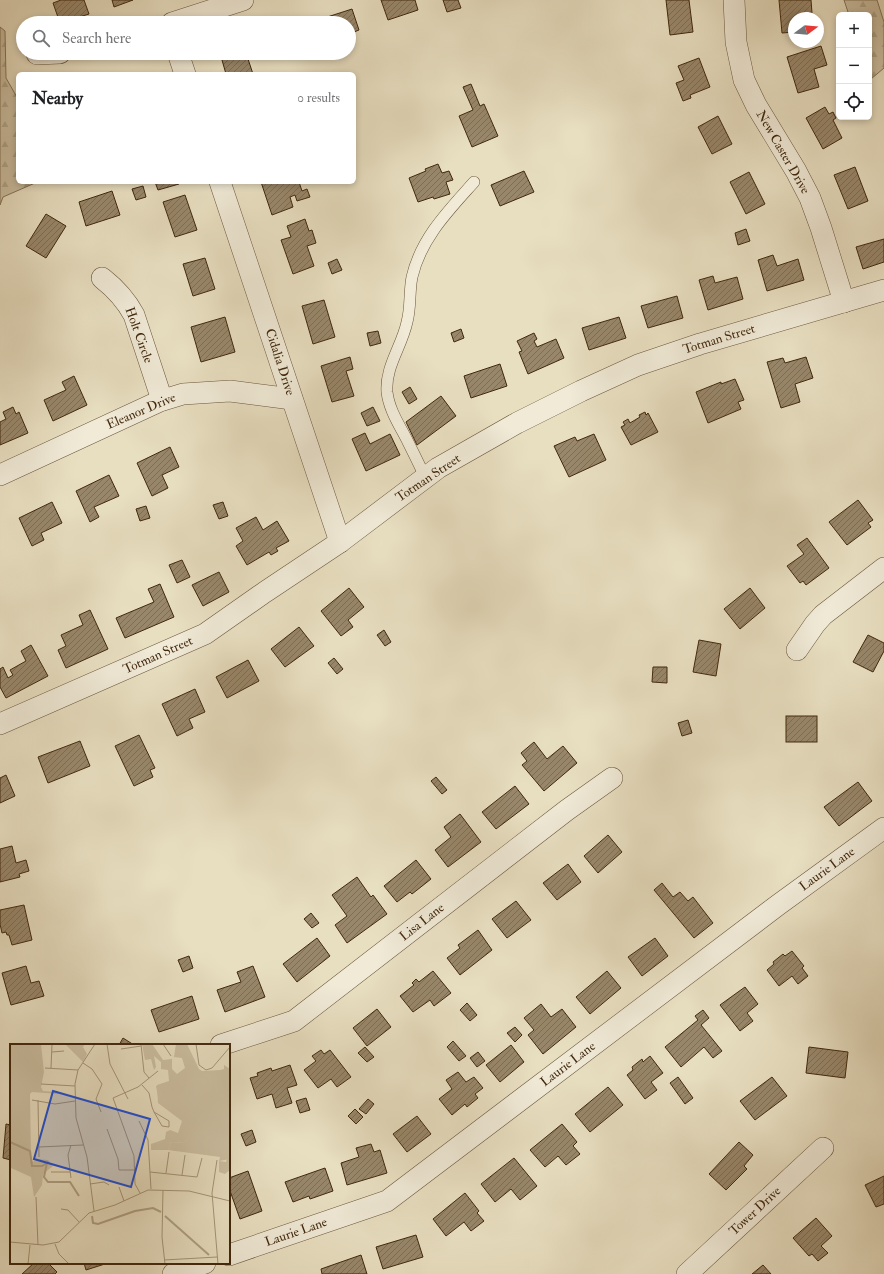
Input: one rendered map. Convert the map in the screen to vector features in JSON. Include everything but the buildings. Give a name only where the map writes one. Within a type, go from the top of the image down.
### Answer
[{"type":"street","points":[[193,16],[242,0]]},
{"type":"street","name":"New Caster Drive","points":[[734,0],[736,42],[744,80],[756,105],[796,171],[810,198],[844,302]]},
{"type":"street","points":[[180,60],[184,72]]},
{"type":"street","name":"Cidalia Drive","points":[[221,184],[340,542]]},
{"type":"street","name":"Holt Circle","points":[[102,278],[119,292],[128,303],[134,315],[162,400]]},
{"type":"street","name":"Totman Street","points":[[0,724],[205,634],[340,542],[438,468],[517,423],[581,391],[638,365],[700,344],[884,290]]},
{"type":"street","name":"Eleanor Drive","points":[[0,475],[162,400],[183,394],[230,391],[292,399]]},
{"type":"street","points":[[797,650],[810,630],[823,615],[884,568]]},
{"type":"street","name":"Lisa Lane","points":[[224,1044],[294,1021],[567,810],[612,778]]},
{"type":"street","name":"Laurie Lane","points":[[230,1255],[387,1201],[778,905],[884,828]]},
{"type":"street","name":"Tower Drive","points":[[687,1274],[823,1148]]},
{"type":"street","points":[[173,1274],[202,1264]]},
{"type":"lane","points":[[425,478],[394,416],[388,396],[387,380],[407,322],[414,267],[430,235],[440,220],[474,182]]},
{"type":"green space","points":[[844,0],[877,0],[884,22],[884,68],[872,78],[872,12],[848,12]]},
{"type":"green space","points":[[0,27],[5,31],[6,78],[16,96],[16,184],[33,184],[3,197],[0,205]]}]
